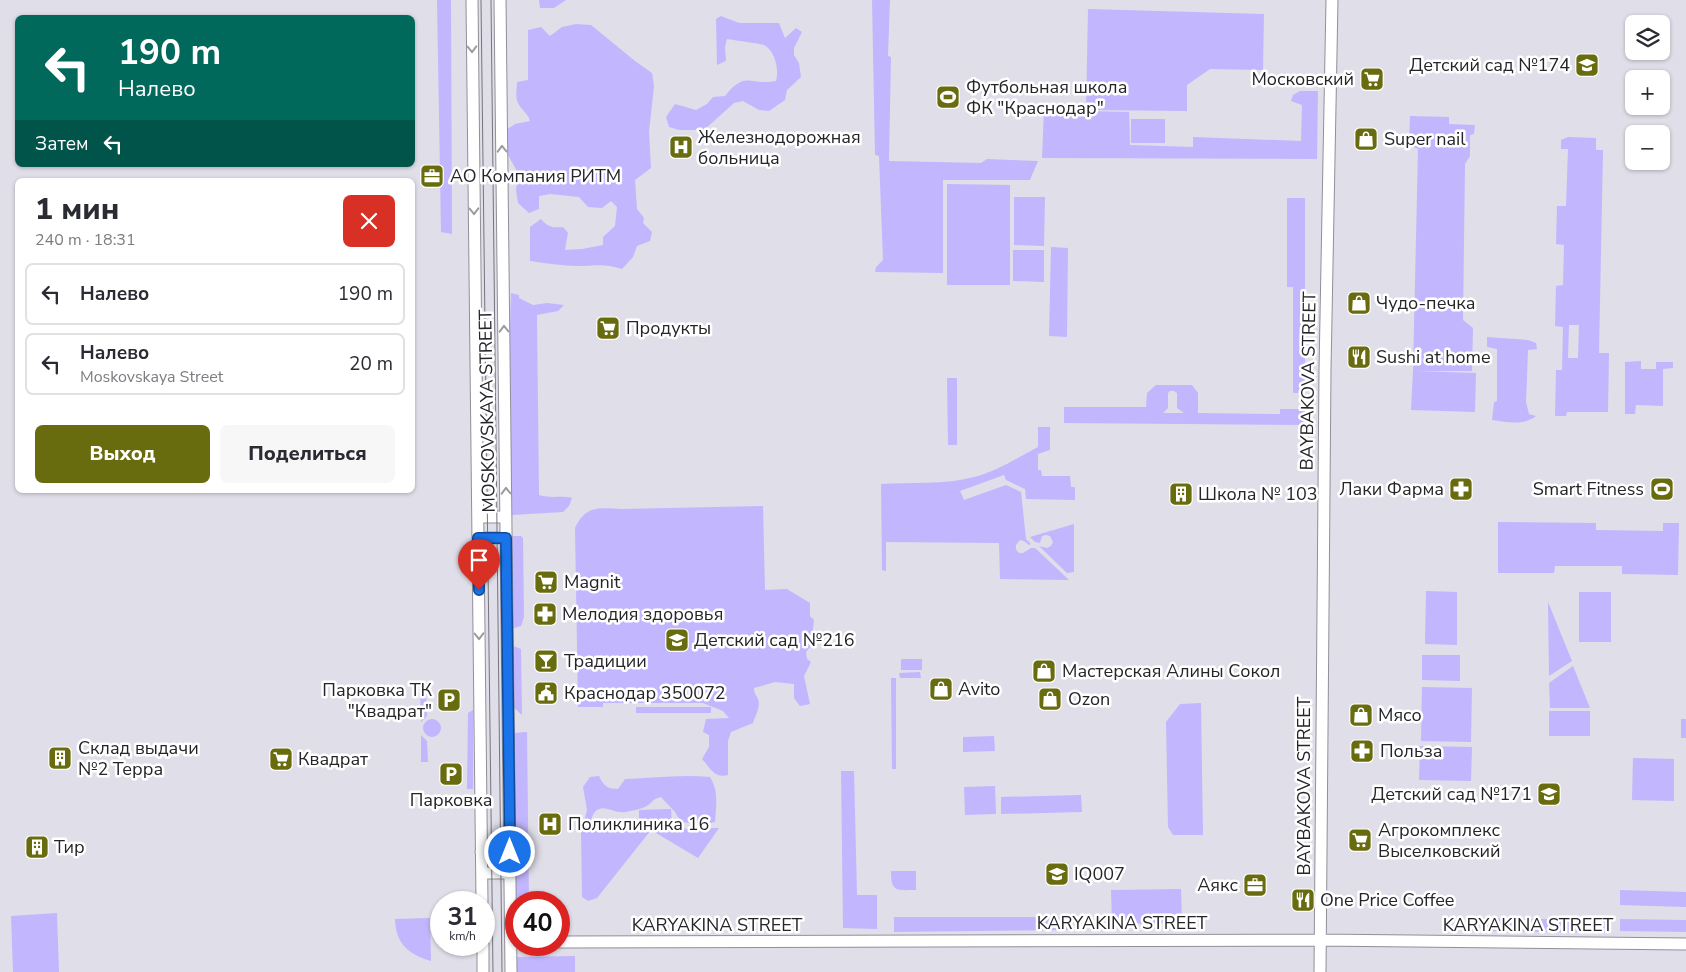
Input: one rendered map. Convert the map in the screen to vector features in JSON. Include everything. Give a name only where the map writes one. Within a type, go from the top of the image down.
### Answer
[{"type":"street","name":"MOSKOVSKAYA STREET","points":[[472,0],[482,891]]},
{"type":"street","name":"MOSKOVSKAYA STREET","points":[[500,0],[511,891]]},
{"type":"street","name":"BAYBAKOVA STREET","points":[[1320,972],[1325,370],[1332,0]]},
{"type":"street","points":[[478,517],[506,517]]},
{"type":"street","points":[[478,538],[506,538]]},
{"type":"street","points":[[481,852],[510,852]]},
{"type":"street","points":[[482,873],[510,873]]},
{"type":"street","name":"KARYAKINA STREET","points":[[570,942],[1320,940],[1686,944]]},
{"type":"street","points":[[482,956],[483,972]]},
{"type":"street","name":"MOSKOVSKAYA STREET","points":[[511,972],[513,956]]},
{"type":"shaded area","points":[[437,0],[451,0],[452,234],[441,232]]},
{"type":"shaded area","points":[[539,0],[566,0],[554,8],[540,8]]},
{"type":"shaded area","points":[[872,0],[890,0],[888,56],[891,57],[889,161],[981,163],[987,159],[1038,161],[1030,180],[943,180],[943,273],[875,272],[876,267],[883,260],[879,156],[875,155]]},
{"type":"shaded area","points":[[1088,9],[1264,14],[1263,70],[1210,69],[1187,85],[1187,111],[1086,110]]},
{"type":"shaded area","points":[[721,16],[739,23],[779,23],[785,38],[796,28],[802,32],[794,48],[794,55],[799,63],[801,77],[787,90],[785,100],[769,111],[759,110],[743,101],[734,103],[704,130],[679,130],[669,127],[666,117],[675,104],[696,110],[707,104],[713,97],[725,96],[738,83],[743,81],[776,81],[776,62],[771,52],[764,45],[727,39],[725,47],[726,61],[717,65],[716,19]]},
{"type":"shaded area","points":[[576,24],[591,25],[652,73],[654,86],[649,132],[651,168],[635,180],[637,209],[644,218],[643,223],[652,232],[650,241],[637,246],[633,257],[622,269],[604,265],[572,266],[530,261],[530,227],[541,219],[550,226],[563,227],[568,233],[565,250],[582,249],[603,245],[603,237],[615,226],[617,207],[611,201],[602,208],[588,207],[579,197],[550,194],[539,196],[539,209],[529,213],[518,203],[516,190],[518,173],[508,155],[506,130],[515,124],[530,121],[518,103],[516,95],[517,82],[528,80],[528,30],[541,27],[550,36],[562,27]]},
{"type":"shaded area","points":[[1300,91],[1318,91],[1317,159],[1042,158],[1044,110],[1129,112],[1130,145],[1193,147],[1193,137],[1301,141],[1302,105],[1291,101],[1293,95]]},
{"type":"shaded area","points":[[1410,116],[1449,117],[1449,124],[1475,125],[1474,134],[1470,135],[1470,156],[1465,164],[1463,320],[1473,328],[1472,371],[1416,371],[1476,373],[1475,412],[1411,410],[1418,149],[1409,145]]},
{"type":"shaded area","points":[[1131,119],[1165,119],[1165,143],[1131,143]]},
{"type":"shaded area","points":[[1568,137],[1596,138],[1596,150],[1603,150],[1599,353],[1609,353],[1608,412],[1567,412],[1566,416],[1555,416],[1556,370],[1562,370],[1563,327],[1555,326],[1556,286],[1563,285],[1564,245],[1556,244],[1557,206],[1566,206],[1568,149],[1561,149],[1561,140]],"holes":[[[1569,325],[1579,325],[1578,358],[1568,358]]]},
{"type":"shaded area","points":[[947,184],[1010,185],[1010,285],[947,285]]},
{"type":"shaded area","points":[[1014,197],[1045,197],[1044,246],[1014,245]]},
{"type":"shaded area","points":[[1287,198],[1305,198],[1305,393],[1293,393],[1293,287],[1287,287]]},
{"type":"shaded area","points":[[1051,247],[1068,248],[1067,337],[1049,336]]},
{"type":"shaded area","points":[[1013,250],[1044,250],[1044,282],[1013,281]]},
{"type":"shaded area","points":[[511,293],[519,295],[519,298],[533,305],[547,303],[564,305],[558,311],[537,315],[539,495],[572,498],[569,506],[563,512],[512,515],[509,360]]},
{"type":"shaded area","points":[[1487,337],[1528,340],[1536,343],[1537,349],[1528,350],[1526,402],[1529,414],[1536,416],[1531,419],[1521,422],[1492,420],[1494,402],[1497,401],[1497,349],[1487,347]]},
{"type":"shaded area","points":[[1641,361],[1641,369],[1656,369],[1656,362],[1673,362],[1673,368],[1663,369],[1663,406],[1636,405],[1635,414],[1625,414],[1625,362]]},
{"type":"shaded area","points":[[947,378],[957,378],[957,445],[948,445]]},
{"type":"shaded area","points":[[1156,385],[1192,385],[1198,393],[1198,413],[1280,414],[1280,409],[1306,409],[1306,425],[1064,423],[1064,407],[1146,407],[1147,393]],"holes":[[[1174,391],[1177,393],[1177,408],[1184,413],[1163,413],[1168,408],[1168,393]]]},
{"type":"shaded area","points":[[1038,427],[1050,427],[1050,450],[1038,454],[1038,470],[1041,470],[1042,476],[1070,476],[1071,487],[1075,487],[1075,500],[1026,499],[1025,489],[1006,480],[1004,475],[960,491],[964,500],[1006,485],[1021,492],[1026,539],[1031,544],[1029,545],[1020,540],[1016,545],[1016,550],[1023,553],[1031,548],[1035,548],[1069,580],[1000,579],[999,543],[886,542],[886,571],[882,570],[881,484],[963,480],[991,471],[1038,447]]},
{"type":"shaded area","name":"Детский сад №216","points":[[763,506],[765,590],[787,589],[810,603],[810,616],[814,620],[811,646],[806,652],[807,659],[811,662],[804,676],[810,704],[800,706],[794,698],[794,684],[775,682],[754,688],[759,705],[753,723],[731,732],[728,741],[728,775],[723,776],[713,772],[702,759],[709,747],[709,735],[703,732],[706,719],[729,718],[723,711],[703,703],[603,703],[603,707],[578,707],[575,528],[584,515],[594,509]]},
{"type":"shaded area","points":[[1498,522],[1596,523],[1596,530],[1663,531],[1663,523],[1679,523],[1678,575],[1622,574],[1622,566],[1555,566],[1554,573],[1498,573]]},
{"type":"shaded area","points":[[1074,524],[1074,572],[1067,573],[1039,546],[1047,548],[1051,546],[1053,542],[1050,536],[1042,536],[1040,543],[1035,542],[1030,537]]},
{"type":"shaded area","points":[[512,536],[521,536],[523,538],[524,617],[521,626],[511,629],[510,538]]},
{"type":"shaded area","points":[[1426,591],[1457,592],[1457,645],[1425,644]]},
{"type":"shaded area","points":[[1579,592],[1611,592],[1611,642],[1579,642]]},
{"type":"shaded area","points":[[1548,602],[1572,661],[1549,676]]},
{"type":"shaded area","points":[[511,645],[521,649],[522,715],[512,706]]},
{"type":"shaded area","points":[[1422,655],[1460,655],[1460,681],[1422,680]]},
{"type":"shaded area","points":[[901,659],[922,659],[922,670],[901,670]]},
{"type":"shaded area","points":[[1573,666],[1590,708],[1550,708],[1549,683]]},
{"type":"shaded area","points":[[920,672],[921,678],[900,678],[899,673]]},
{"type":"shaded area","points":[[891,678],[896,678],[896,769],[892,769]]},
{"type":"shaded area","points":[[1422,687],[1472,688],[1471,742],[1421,741]]},
{"type":"shaded area","points":[[420,690],[426,690],[427,716],[421,722]]},
{"type":"shaded area","points":[[1201,703],[1203,835],[1173,835],[1168,827],[1166,722],[1180,704]]},
{"type":"shaded area","points":[[636,707],[711,707],[711,713],[636,713]]},
{"type":"shaded area","points":[[473,710],[473,789],[467,789],[468,713]]},
{"type":"shaded area","points":[[1549,711],[1590,711],[1590,736],[1549,736]]},
{"type":"shaded area","points":[[432,719],[438,722],[441,728],[438,734],[432,737],[426,734],[423,728],[426,722]]},
{"type":"shaded area","points":[[1681,719],[1686,719],[1686,738],[1681,738]]},
{"type":"shaded area","points":[[527,732],[529,891],[514,891],[512,733]]},
{"type":"shaded area","points":[[421,735],[427,741],[428,762],[421,762]]},
{"type":"shaded area","points":[[994,736],[995,751],[963,752],[963,737]]},
{"type":"shaded area","points":[[1420,746],[1472,747],[1471,781],[1419,780]]},
{"type":"shaded area","points":[[1633,758],[1674,759],[1674,801],[1632,800]]},
{"type":"shaded area","points":[[841,771],[854,771],[857,895],[877,895],[877,929],[843,928]]},
{"type":"shaded area","points":[[599,776],[606,786],[618,789],[625,779],[678,776],[710,777],[716,793],[715,822],[703,824],[681,822],[675,812],[661,797],[645,807],[626,812],[605,808],[599,809],[594,814],[589,825],[585,824],[587,810],[583,787],[590,777]]},
{"type":"shaded area","points":[[995,786],[996,814],[965,815],[964,787]]},
{"type":"shaded area","points":[[1081,795],[1082,812],[1001,814],[1001,797]]},
{"type":"shaded area","points":[[671,809],[672,826],[639,827],[639,810]]},
{"type":"shaded area","points":[[719,828],[698,858],[651,830],[597,898],[588,901],[582,897],[581,831]]},
{"type":"shaded area","points":[[891,871],[916,871],[916,890],[896,889],[892,883]]},
{"type":"shaded area","points":[[1181,889],[1182,923],[1112,924],[1111,890]]},
{"type":"shaded area","points":[[1620,890],[1686,892],[1686,907],[1620,905]]},
{"type":"shaded area","points":[[57,913],[59,972],[13,972],[11,916]]},
{"type":"shaded area","points":[[894,917],[1068,917],[1068,930],[894,932]]},
{"type":"shaded area","points":[[430,918],[431,961],[416,955],[405,947],[398,935],[395,919]]},
{"type":"shaded area","points":[[1483,918],[1606,920],[1606,933],[1483,931]]},
{"type":"shaded area","points":[[1620,919],[1686,920],[1686,932],[1620,931]]},
{"type":"shaded area","points":[[575,956],[575,972],[515,972],[515,957]]},
{"type":"tram line","points":[[481,0],[493,972]]},
{"type":"tram line","points":[[491,0],[502,972]]},
{"type":"place","name":"Детский сад №174","points":[[1587,65]]},
{"type":"place","name":"Московский","points":[[1372,79]]},
{"type":"place","name":"Футбольная школа ФК \"Краснодар\"","points":[[948,97]]},
{"type":"place","name":"Super nail","points":[[1366,139]]},
{"type":"place","name":"Железнодорожная больница","points":[[681,147]]},
{"type":"place","name":"АО Компания РИТМ","points":[[432,176]]},
{"type":"place","name":"Чудо-печка","points":[[1359,303]]},
{"type":"place","name":"Продукты","points":[[608,328]]},
{"type":"place","name":"Sushi at home","points":[[1359,357]]},
{"type":"place","name":"Лаки Фарма","points":[[1461,489]]},
{"type":"place","name":"Smart Fitness","points":[[1662,489]]},
{"type":"place","name":"Школа № 103","points":[[1181,494]]},
{"type":"place","name":"Magnit","points":[[546,582]]},
{"type":"place","name":"Мелодия здоровья","points":[[545,614]]},
{"type":"place","name":"Детский сад №216","points":[[677,640]]},
{"type":"place","name":"Традиции","points":[[546,661]]},
{"type":"place","name":"Мастерская Алины Сокол","points":[[1044,671]]},
{"type":"place","name":"Avito","points":[[941,689]]},
{"type":"place","name":"Краснодар 350072","points":[[546,693]]},
{"type":"place","name":"Ozon","points":[[1050,699]]},
{"type":"place","name":"Парковка ТК \"Квадрат\"","points":[[449,700]]},
{"type":"place","name":"Мясо","points":[[1361,715]]},
{"type":"place","name":"Польза","points":[[1362,751]]},
{"type":"place","name":"Склад выдачи №2 Терра","points":[[60,758]]},
{"type":"place","name":"Квадрат","points":[[281,759]]},
{"type":"place","name":"Парковка","points":[[451,774]]},
{"type":"place","name":"Детский сад №171","points":[[1549,794]]},
{"type":"place","name":"Поликлиника 16","points":[[550,824]]},
{"type":"place","name":"Агрокомплекс Выселковский","points":[[1360,840]]},
{"type":"place","name":"Тир","points":[[37,847]]},
{"type":"place","name":"IQ007","points":[[1057,874]]},
{"type":"place","name":"Аякс","points":[[1255,885]]},
{"type":"place","name":"One Price Coffee","points":[[1303,900]]},
{"type":"route","points":[[479,590],[478,538],[506,538],[510,852]]}]
